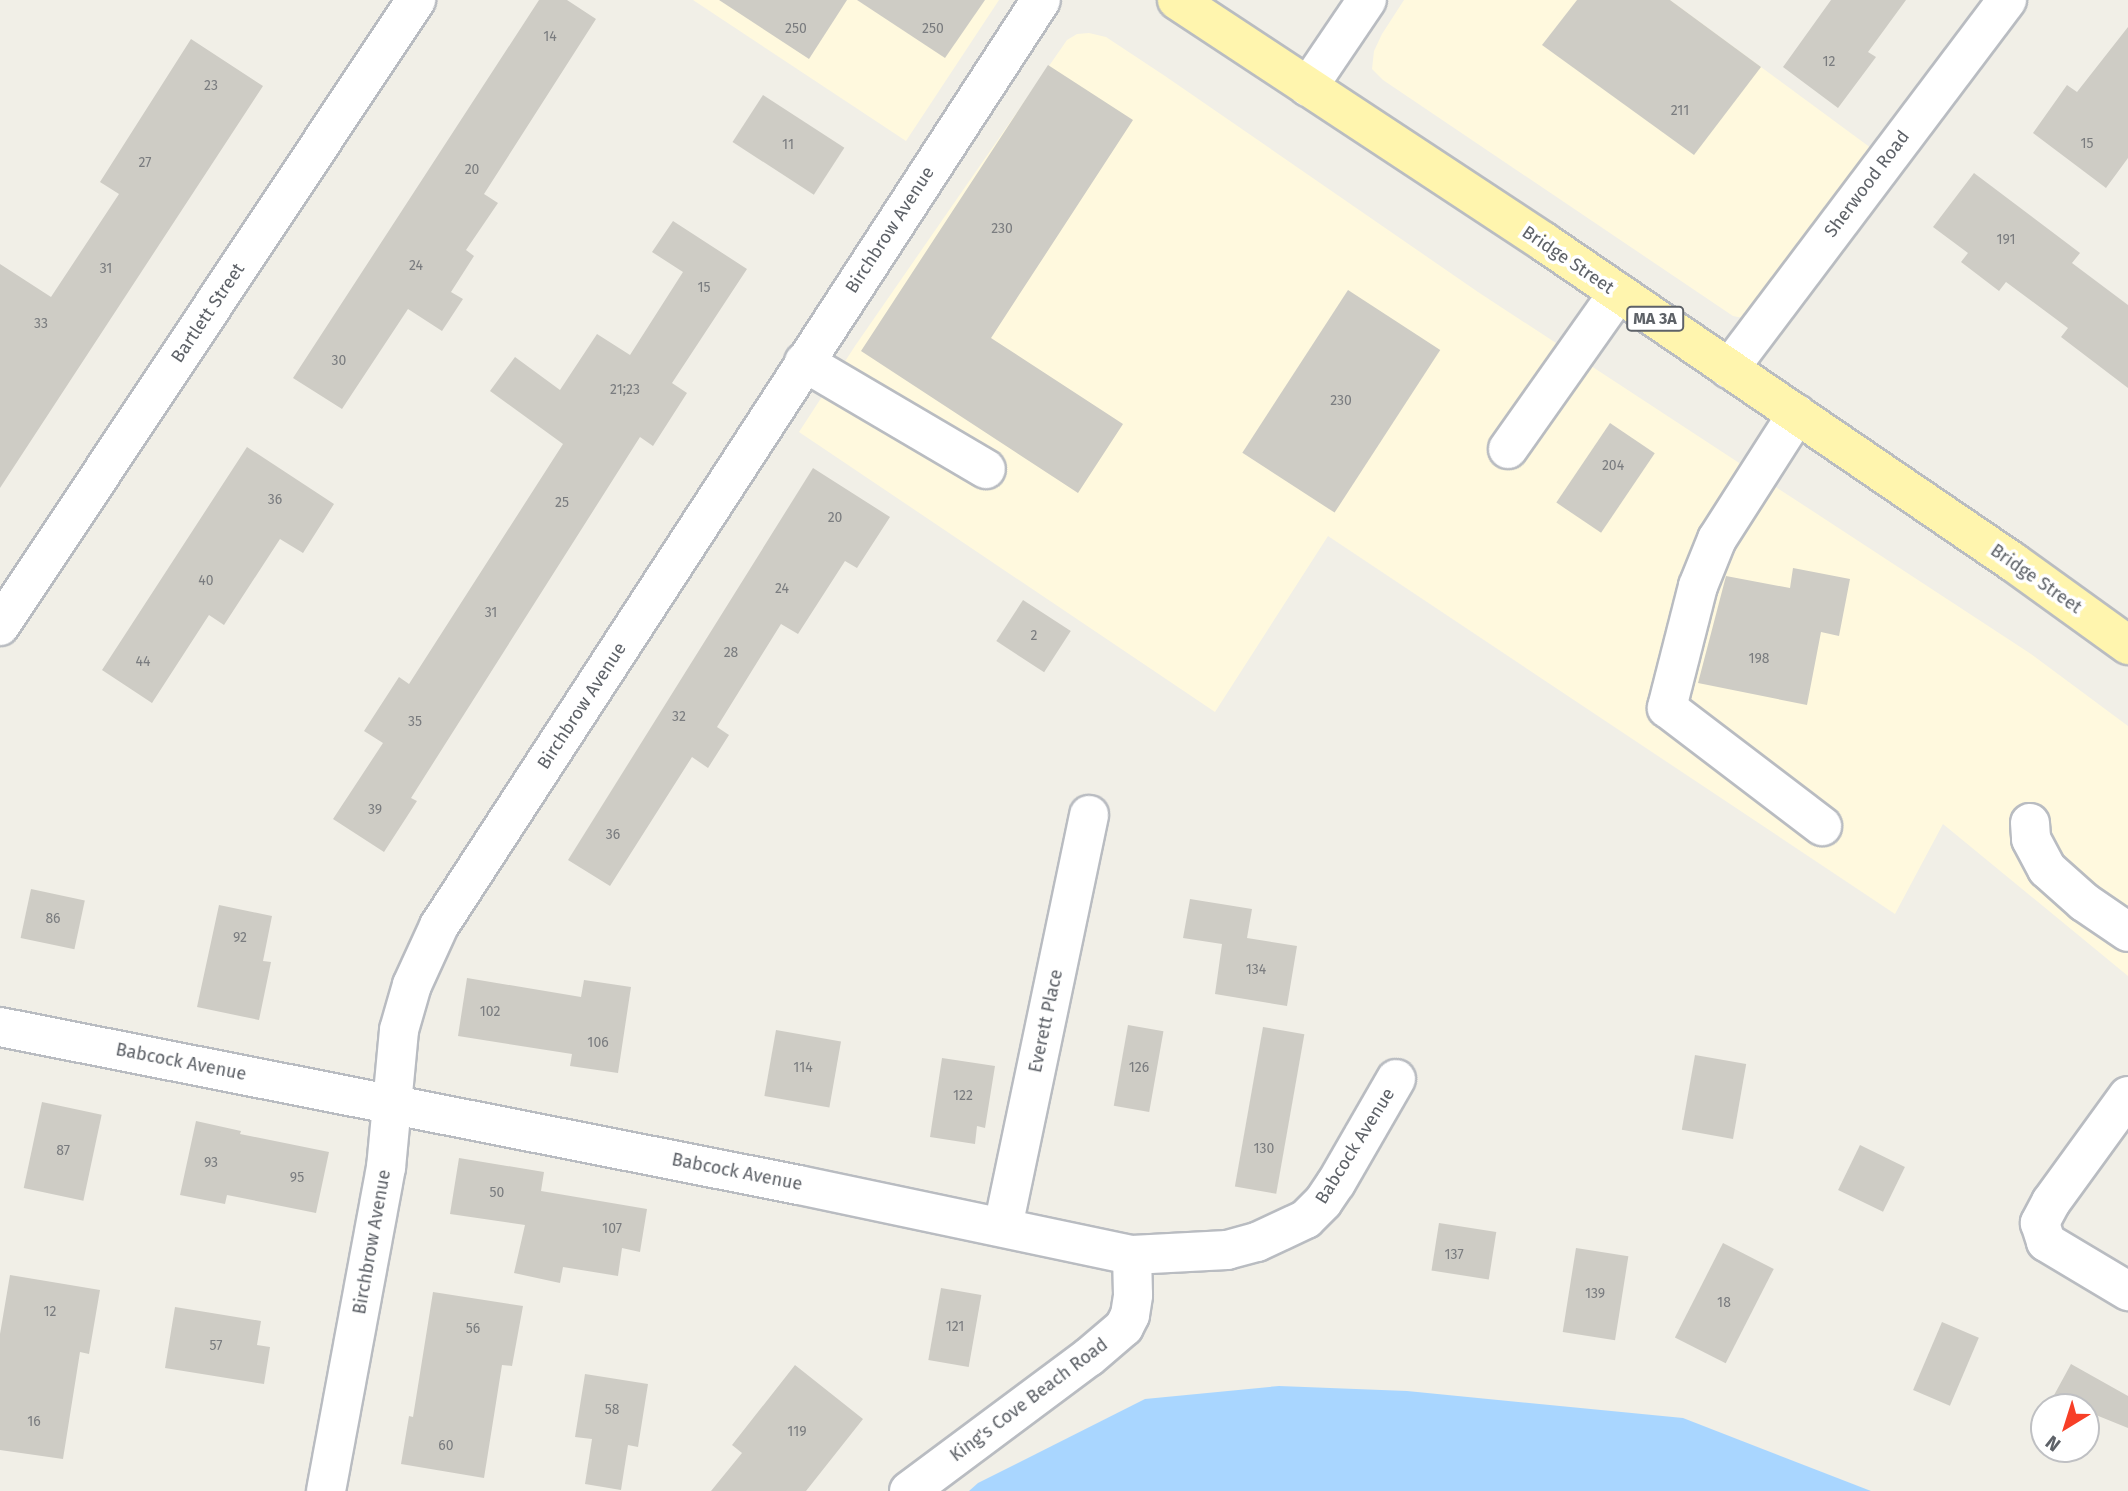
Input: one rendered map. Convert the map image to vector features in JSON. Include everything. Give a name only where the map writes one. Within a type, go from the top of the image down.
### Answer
[{"type":"main road","name":"Bridge Street","points":[[1177,0],[1797,414],[2128,645]]},
{"type":"street","name":"Bartlett Street","points":[[0,626],[416,0]]},
{"type":"street","name":"Birchbrow Avenue","points":[[326,1491],[386,1168],[399,1030],[412,985],[439,926],[1041,0]]},
{"type":"street","points":[[1308,87],[1367,0]]},
{"type":"street","name":"Sherwood Road","points":[[1729,369],[2007,0]]},
{"type":"street","points":[[1508,449],[1618,293]]},
{"type":"street","points":[[804,362],[986,469]]},
{"type":"street","points":[[1797,414],[1717,539],[1698,586],[1667,708],[1822,826]]},
{"type":"street","name":"Everett Place","points":[[1003,1227],[1088,814]]},
{"type":"street","points":[[2030,823],[2031,839],[2047,869],[2084,902],[2128,932]]},
{"type":"street","name":"Babcock Avenue","points":[[0,1027],[1132,1255],[1227,1250],[1257,1242],[1306,1219],[1324,1202],[1396,1079]]},
{"type":"street","points":[[2128,1096],[2051,1202],[2040,1223],[2046,1242],[2128,1291]]},
{"type":"street","name":"King's Cove Beach Road","points":[[909,1491],[1089,1357],[1124,1326],[1130,1315],[1133,1295],[1132,1255]]},
{"type":"shaded area","points":[[693,0],[999,0],[906,141]]},
{"type":"shaded area","points":[[1404,0],[1670,0],[1875,151],[1750,314],[1743,318],[1733,316],[1383,80],[1372,69],[1374,51]]},
{"type":"shaded area","points":[[1089,33],[1106,37],[1165,76],[1478,292],[2031,654],[2128,726],[2128,976],[1943,824],[1895,914],[1328,536],[1215,712],[799,432],[855,346],[1067,40],[1077,34]]},
{"type":"water","points":[[1279,1386],[1407,1391],[1683,1418],[1871,1491],[969,1491],[978,1483],[1145,1399]]},
{"type":"building","points":[[539,0],[567,0],[596,19],[484,194],[498,203],[466,250],[474,256],[451,292],[463,299],[442,331],[408,309],[342,409],[293,378]]},
{"type":"building","points":[[719,0],[847,0],[809,59]]},
{"type":"building","points":[[857,0],[985,0],[945,58]]},
{"type":"building","points":[[1577,0],[1670,0],[1761,67],[1694,155],[1542,45]]},
{"type":"building","points":[[1831,0],[1906,0],[1868,52],[1876,57],[1838,108],[1783,67]]},
{"type":"building","points":[[2128,27],[2128,158],[2106,188],[2033,133],[2067,85],[2077,92]]},
{"type":"building","points":[[191,39],[263,86],[0,488],[0,264],[51,297],[119,194],[100,182]]},
{"type":"building","points":[[1048,65],[1133,120],[991,338],[1123,424],[1078,493],[861,351]]},
{"type":"building","points":[[763,95],[844,148],[814,195],[733,142]]},
{"type":"building","points":[[1974,173],[2080,253],[2072,263],[2128,305],[2128,388],[2061,337],[2068,328],[2006,282],[1999,291],[1961,262],[1968,253],[1933,227]]},
{"type":"building","points":[[673,221],[747,269],[672,383],[687,393],[653,446],[640,437],[411,798],[417,801],[384,852],[333,819],[383,743],[364,731],[399,677],[409,684],[563,444],[490,391],[515,357],[560,390],[597,334],[630,355],[683,272],[652,252]]},
{"type":"building","points":[[1348,290],[1440,350],[1335,513],[1242,453]]},
{"type":"building","points":[[1610,423],[1655,453],[1601,533],[1556,503]]},
{"type":"building","points":[[247,447],[334,504],[303,553],[280,539],[224,625],[209,615],[152,703],[102,670]]},
{"type":"building","points":[[813,468],[890,517],[857,568],[845,561],[798,634],[781,624],[717,727],[729,735],[708,768],[692,757],[610,886],[568,860]]},
{"type":"building","points":[[1793,568],[1850,579],[1839,636],[1821,632],[1807,705],[1698,683],[1726,576],[1790,588]]},
{"type":"building","points":[[1023,600],[1071,631],[1044,672],[996,641]]},
{"type":"building","points":[[31,889],[85,900],[74,949],[21,938]]},
{"type":"building","points":[[1190,899],[1252,909],[1247,938],[1297,946],[1287,1006],[1215,994],[1222,944],[1183,938]]},
{"type":"building","points":[[219,905],[272,916],[263,961],[271,962],[259,1020],[197,1007]]},
{"type":"building","points":[[467,978],[581,997],[584,980],[631,987],[618,1073],[570,1066],[572,1054],[458,1036]]},
{"type":"building","points":[[1128,1025],[1163,1031],[1149,1112],[1114,1106]]},
{"type":"building","points":[[1263,1027],[1304,1034],[1276,1194],[1235,1187]]},
{"type":"building","points":[[776,1030],[841,1041],[829,1107],[764,1096]]},
{"type":"building","points":[[1695,1055],[1746,1064],[1733,1139],[1682,1130]]},
{"type":"building","points":[[942,1058],[995,1066],[985,1128],[977,1126],[975,1144],[930,1137]]},
{"type":"building","points":[[42,1102],[102,1115],[83,1201],[24,1188]]},
{"type":"building","points":[[196,1121],[241,1131],[240,1134],[329,1152],[316,1213],[227,1195],[225,1204],[180,1195]]},
{"type":"building","points":[[1860,1145],[1905,1167],[1883,1212],[1838,1190]]},
{"type":"building","points":[[459,1158],[544,1172],[541,1191],[647,1209],[640,1252],[622,1248],[618,1276],[563,1267],[560,1283],[514,1273],[525,1225],[450,1214]]},
{"type":"building","points":[[1439,1223],[1496,1232],[1489,1279],[1431,1270]]},
{"type":"building","points":[[1723,1243],[1774,1269],[1726,1363],[1675,1337]]},
{"type":"building","points":[[1576,1248],[1628,1256],[1615,1340],[1563,1332]]},
{"type":"building","points":[[10,1275],[100,1290],[89,1354],[80,1352],[63,1459],[0,1450],[0,1334]]},
{"type":"building","points":[[941,1288],[981,1295],[969,1367],[928,1360]]},
{"type":"building","points":[[433,1292],[523,1306],[512,1366],[502,1365],[484,1478],[401,1464],[409,1416],[413,1417]]},
{"type":"building","points":[[175,1307],[261,1321],[257,1345],[270,1347],[264,1384],[165,1368]]},
{"type":"building","points":[[1942,1322],[1979,1338],[1950,1406],[1913,1390]]},
{"type":"building","points":[[2071,1364],[2128,1396],[2128,1428],[2100,1417],[2100,1393],[2055,1393]]},
{"type":"building","points":[[795,1365],[863,1419],[806,1491],[711,1491],[742,1453],[732,1445]]},
{"type":"building","points":[[585,1374],[648,1384],[638,1447],[628,1445],[621,1490],[585,1484],[592,1439],[575,1437]]}]
